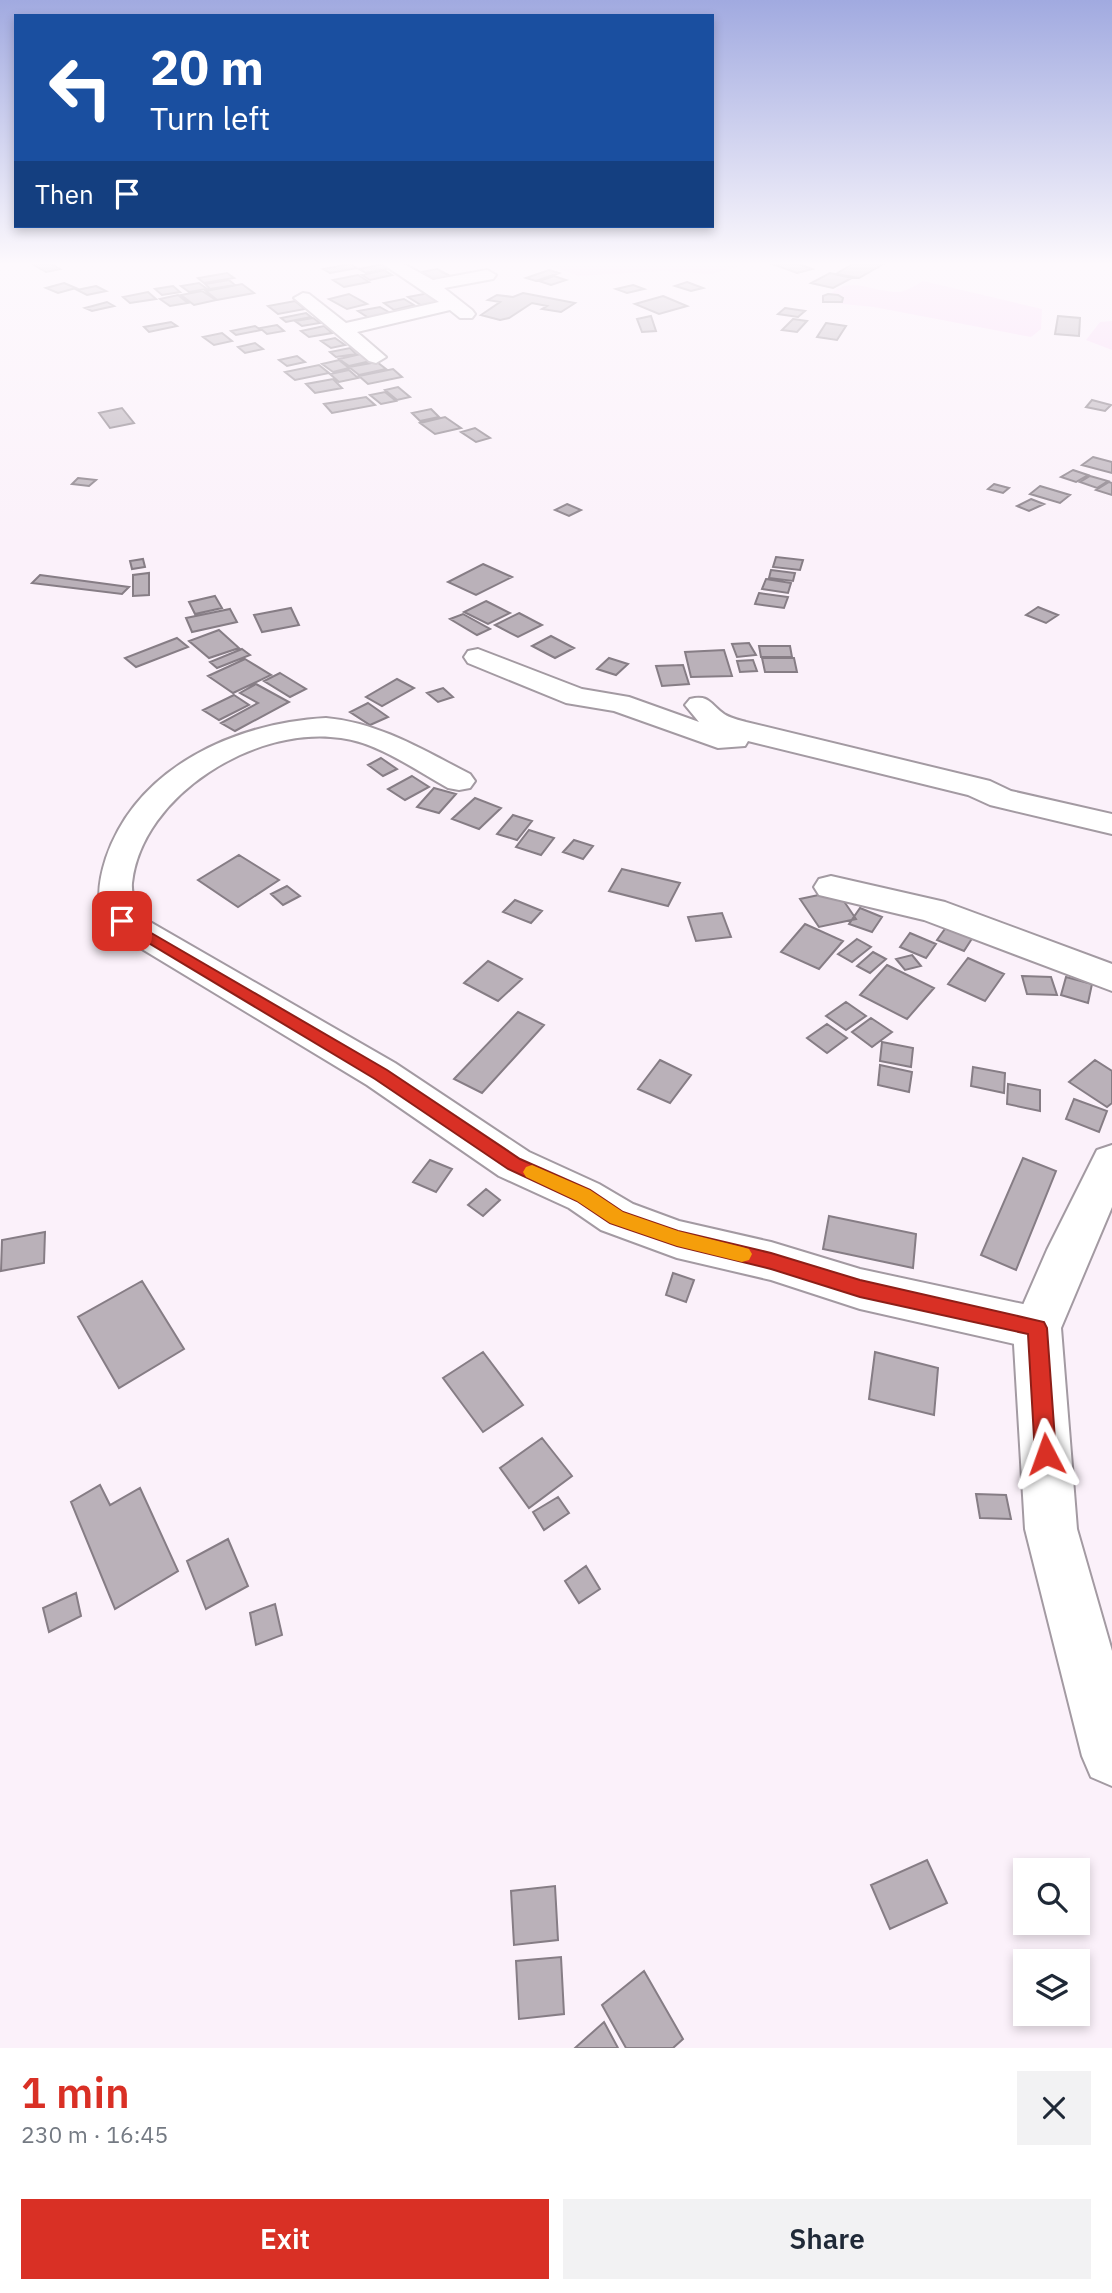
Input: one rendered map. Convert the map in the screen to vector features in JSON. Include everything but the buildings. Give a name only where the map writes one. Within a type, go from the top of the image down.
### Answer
[{"type":"main road","points":[[478,657],[576,697],[619,703],[718,739],[788,742]]},
{"type":"main road","points":[[700,705],[714,721],[788,742],[979,788],[1001,798],[1112,824]]},
{"type":"main road","points":[[459,781],[361,734],[328,727],[292,730],[252,741],[204,763],[176,781],[145,811],[131,834],[115,885],[122,921],[381,1074],[514,1164],[584,1196],[617,1217],[677,1239],[771,1261],[860,1289],[1037,1328]]},
{"type":"main road","points":[[831,887],[933,910],[1112,978]]},
{"type":"main road","points":[[1112,1162],[1069,1250],[1037,1328],[1051,1529],[1112,1756]]},
{"type":"slow traffic","points":[[532,1172],[584,1196],[617,1217],[677,1239],[742,1254]]},
{"type":"route","points":[[122,921],[381,1074],[514,1164],[584,1196],[617,1217],[677,1239],[771,1261],[860,1289],[1037,1328],[1046,1454]]}]
